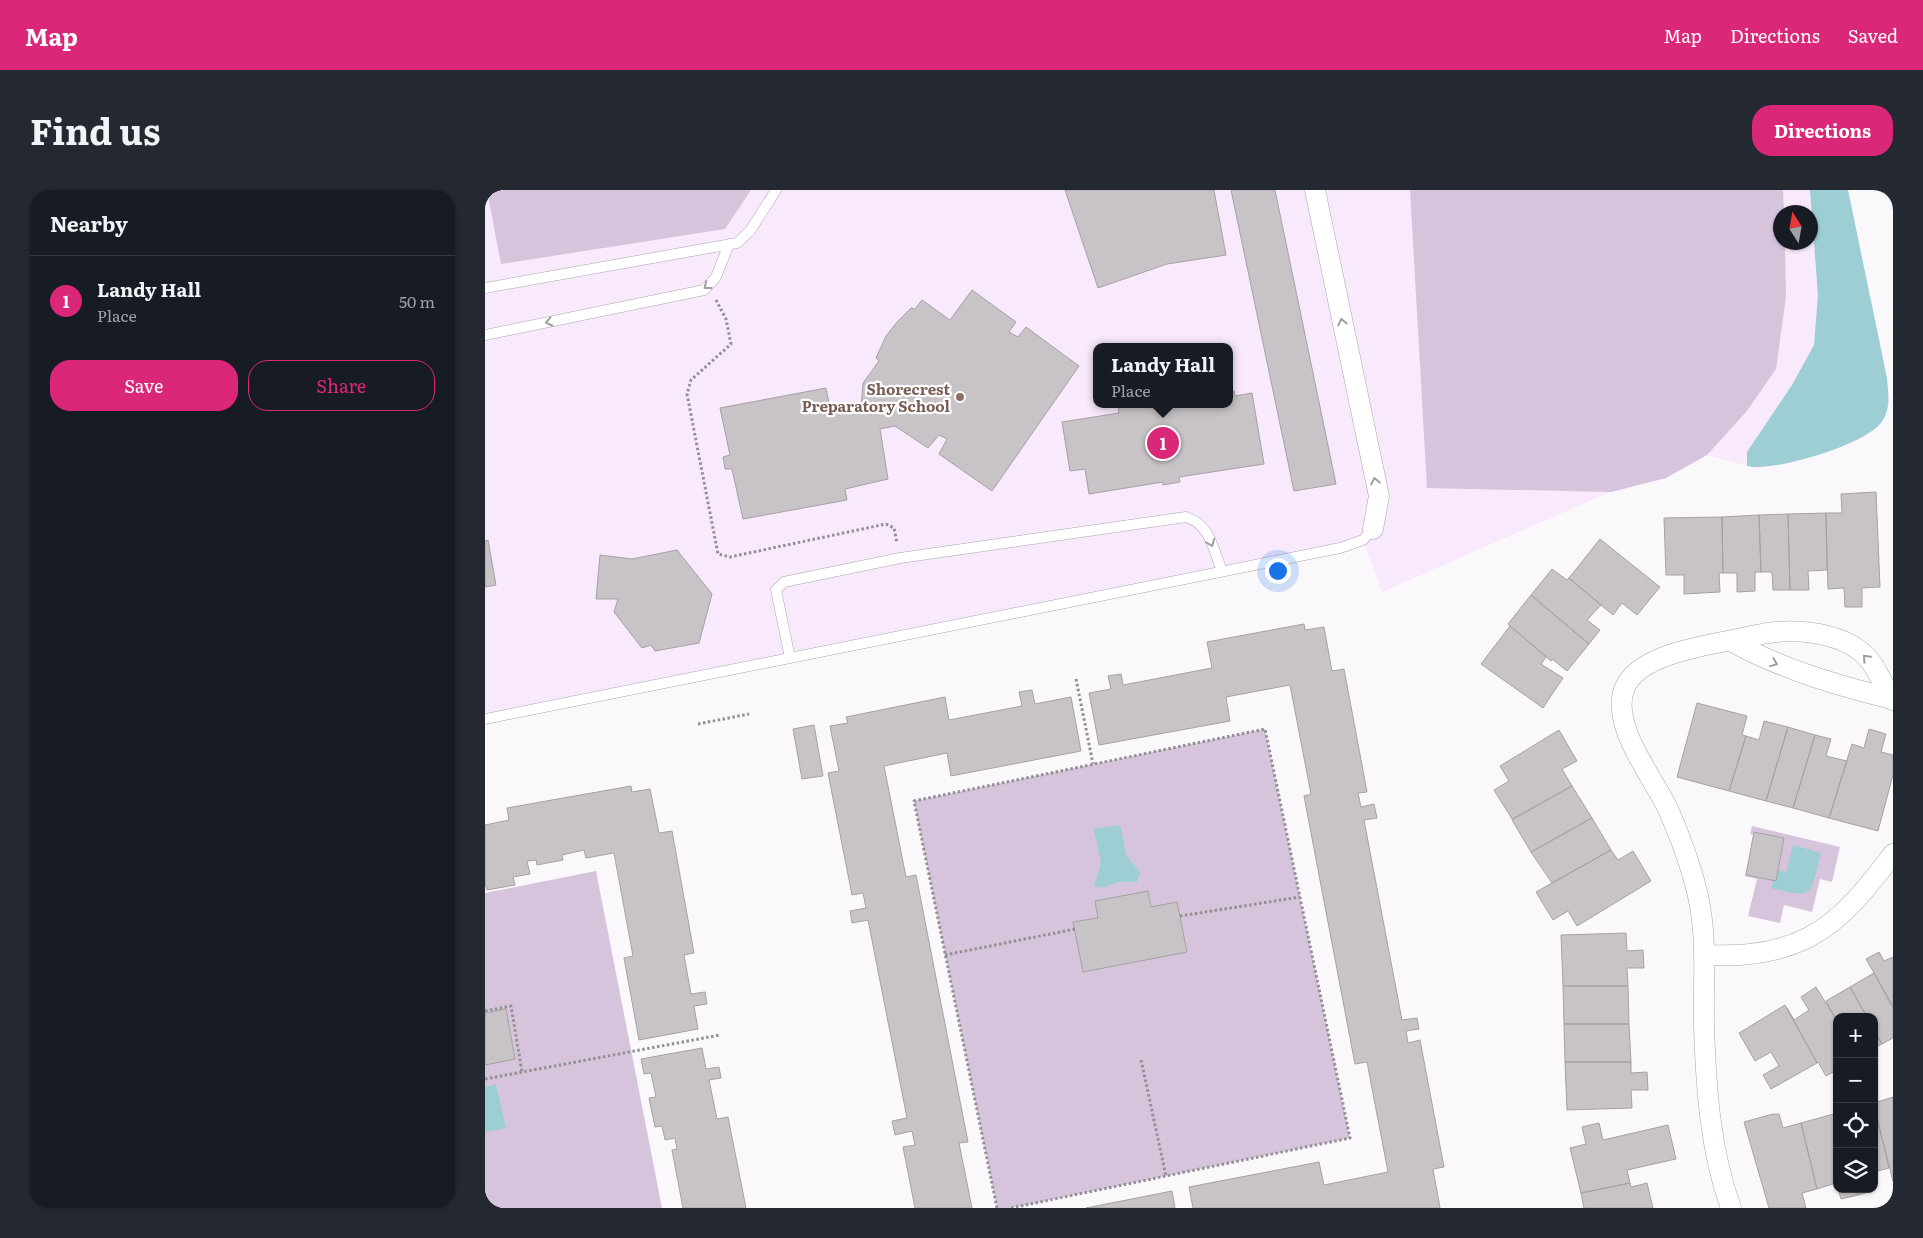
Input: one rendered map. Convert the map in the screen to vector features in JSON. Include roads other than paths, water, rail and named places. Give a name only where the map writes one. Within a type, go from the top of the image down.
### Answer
[{"type":"street","points":[[1315,190],[1379,496],[1373,529]]},
{"type":"street","points":[[1731,1208],[1716,1155],[1707,1075],[1704,1025],[1705,955],[1700,907],[1686,851],[1663,798],[1636,752],[1625,726],[1621,705],[1625,686],[1639,670],[1661,656],[1756,634],[1786,631],[1829,636],[1850,644],[1868,657],[1892,700]]},
{"type":"street","points":[[1731,641],[1757,656],[1779,665],[1892,700]]},
{"type":"street","points":[[1705,955],[1750,954],[1780,948],[1809,937],[1833,920],[1866,888],[1893,854]]},
{"type":"lane","points":[[485,288],[737,243],[750,231],[776,190]]},
{"type":"lane","points":[[485,335],[704,290],[717,277],[729,244]]},
{"type":"lane","points":[[791,658],[776,590],[784,582],[900,558],[1185,517],[1195,520],[1205,528],[1222,571]]},
{"type":"lane","points":[[485,718],[1340,548],[1363,540],[1373,529]]},
{"type":"water","points":[[1810,190],[1848,190],[1887,378],[1888,400],[1886,415],[1874,429],[1841,447],[1797,461],[1759,467],[1747,466],[1747,452],[1792,385],[1814,345],[1818,295],[1815,250],[1818,250],[1818,205],[1811,205]]},
{"type":"water","points":[[1120,825],[1126,855],[1140,872],[1137,882],[1119,882],[1102,888],[1094,886],[1101,863],[1094,829]]},
{"type":"water","points":[[1793,845],[1821,853],[1812,885],[1804,893],[1786,892],[1771,888],[1776,870],[1786,872]]},
{"type":"water","points":[[496,1084],[506,1128],[485,1132],[485,1087]]},
{"type":"place","name":"Shorecrest Preparatory School","points":[[960,397]]},
{"type":"place","name":"Landy Hall","points":[[1163,443]]}]
